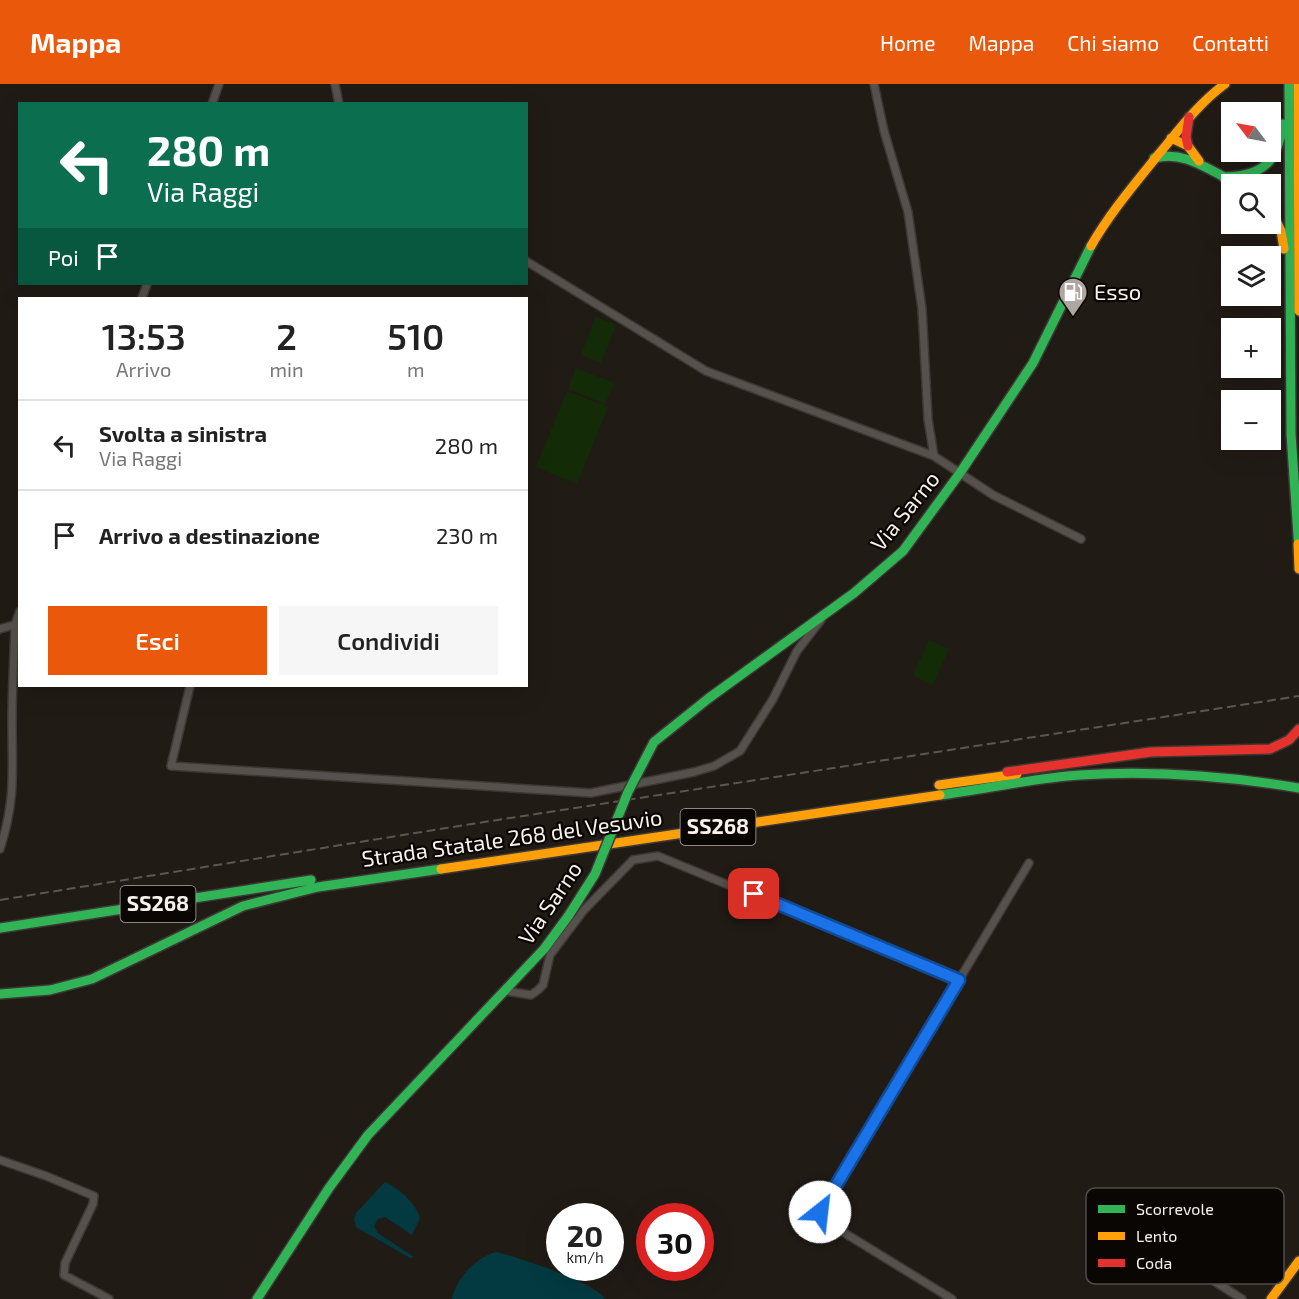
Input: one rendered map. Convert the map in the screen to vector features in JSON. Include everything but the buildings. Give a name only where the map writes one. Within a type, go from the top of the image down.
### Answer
[{"type":"main road","name":"Via Sarno","points":[[257,1299],[329,1188],[368,1135],[506,991],[544,949],[569,915],[595,874],[628,792],[650,750],[679,720],[854,593],[903,551],[960,474],[1033,363],[1089,249],[1108,216],[1189,117],[1206,98],[1225,84]]},
{"type":"main road","points":[[1253,174],[1261,170],[1274,156],[1282,134],[1287,84]]},
{"type":"main road","points":[[1287,84],[1291,434],[1299,569]]},
{"type":"main road","points":[[1298,84],[1299,311]]},
{"type":"main road","points":[[1187,151],[1186,137],[1189,117]]},
{"type":"main road","points":[[1172,138],[1177,149],[1187,151],[1221,176]]},
{"type":"main road","points":[[1154,158],[1187,151]]},
{"type":"main road","points":[[1281,234],[1283,240],[1290,328]]},
{"type":"main road","points":[[977,779],[1019,769],[1151,752],[1270,749],[1289,740],[1299,729]]},
{"type":"main road","name":"Strada Statale 268 del Vesuvio","points":[[0,928],[977,779],[1079,767],[1130,766],[1224,770],[1299,780]]},
{"type":"main road","name":"Strada Statale 268 del Vesuvio","points":[[0,994],[23,994],[50,990],[92,979],[243,906],[318,887],[1069,776],[1172,776],[1245,780],[1299,788]]},
{"type":"main road","points":[[1284,1281],[1299,1261]]},
{"type":"main road","points":[[1271,1299],[1282,1284]]},
{"type":"street","points":[[213,102],[219,84]]},
{"type":"street","points":[[335,84],[339,102]]},
{"type":"street","points":[[874,84],[884,131],[908,212],[922,309],[928,419],[934,456]]},
{"type":"street","points":[[528,262],[706,371],[934,456],[993,495],[1081,539]]},
{"type":"street","points":[[190,687],[171,766],[591,793],[694,772],[714,766],[740,751],[773,699],[797,651],[828,611]]},
{"type":"street","points":[[0,629],[17,624],[12,723],[14,781],[10,816],[0,849]]},
{"type":"street","points":[[506,991],[531,995],[538,990],[543,985],[550,955],[584,910],[626,865],[633,860],[651,856],[658,856],[712,877],[959,980]]},
{"type":"street","points":[[952,1299],[825,1221],[820,1212],[1029,863]]},
{"type":"street","points":[[0,1160],[46,1176],[94,1197],[93,1204],[65,1263],[64,1275],[109,1299]]},
{"type":"street","points":[[1219,1284],[1242,1299]]},
{"type":"green space","points":[[596,317],[616,325],[601,363],[581,355]]},
{"type":"green space","points":[[576,368],[614,383],[605,404],[568,389]]},
{"type":"green space","points":[[567,391],[608,407],[577,484],[536,467]]},
{"type":"green space","points":[[929,640],[949,649],[933,685],[913,675]]},
{"type":"water","points":[[385,1182],[406,1197],[415,1207],[420,1218],[412,1235],[385,1217],[378,1219],[374,1226],[378,1233],[414,1257],[410,1258],[356,1227],[354,1219],[356,1213]]},
{"type":"water","points":[[496,1252],[537,1265],[546,1268],[546,1281],[577,1281],[598,1292],[605,1299],[452,1299],[462,1277],[474,1264]]},
{"type":"railway","points":[[0,900],[465,825],[1299,696]]},
{"type":"traffic: fast","points":[[1289,84],[1291,434],[1299,550]]},
{"type":"traffic: fast","points":[[1248,174],[1266,165],[1272,158],[1277,149],[1283,124]]},
{"type":"traffic: fast","points":[[1154,158],[1165,156],[1184,158],[1221,175]]},
{"type":"traffic: fast","points":[[709,698],[854,593],[903,551],[960,473],[1033,363],[1091,246]]},
{"type":"traffic: fast","points":[[569,915],[595,874],[628,792],[654,742],[709,698]]},
{"type":"traffic: fast","points":[[940,795],[1080,775],[1135,773],[1245,780],[1299,788]]},
{"type":"traffic: fast","points":[[0,994],[50,990],[92,979],[243,906],[318,887],[441,869]]},
{"type":"traffic: fast","points":[[0,928],[311,880]]},
{"type":"traffic: fast","points":[[257,1299],[329,1188],[368,1135],[544,949],[569,915]]},
{"type":"traffic: slow","points":[[1091,246],[1123,199],[1174,136],[1197,109],[1225,84]]},
{"type":"traffic: slow","points":[[1298,84],[1299,311]]},
{"type":"traffic: slow","points":[[1171,138],[1188,146],[1199,161]]},
{"type":"traffic: slow","points":[[1281,231],[1284,249]]},
{"type":"traffic: slow","points":[[1298,544],[1299,569]]},
{"type":"traffic: slow","points":[[939,785],[1017,774]]},
{"type":"traffic: slow","points":[[441,869],[940,795]]},
{"type":"traffic: slow","points":[[1284,1281],[1299,1261]]},
{"type":"traffic: slow","points":[[1271,1299],[1282,1284]]},
{"type":"traffic: jam","points":[[1188,146],[1186,137],[1189,117]]},
{"type":"traffic: jam","points":[[1007,772],[1151,752],[1270,749],[1289,740],[1299,729]]},
{"type":"place","name":"Esso","points":[[1073,318]]},
{"type":"route","points":[[754,894],[959,980],[820,1212]]}]
